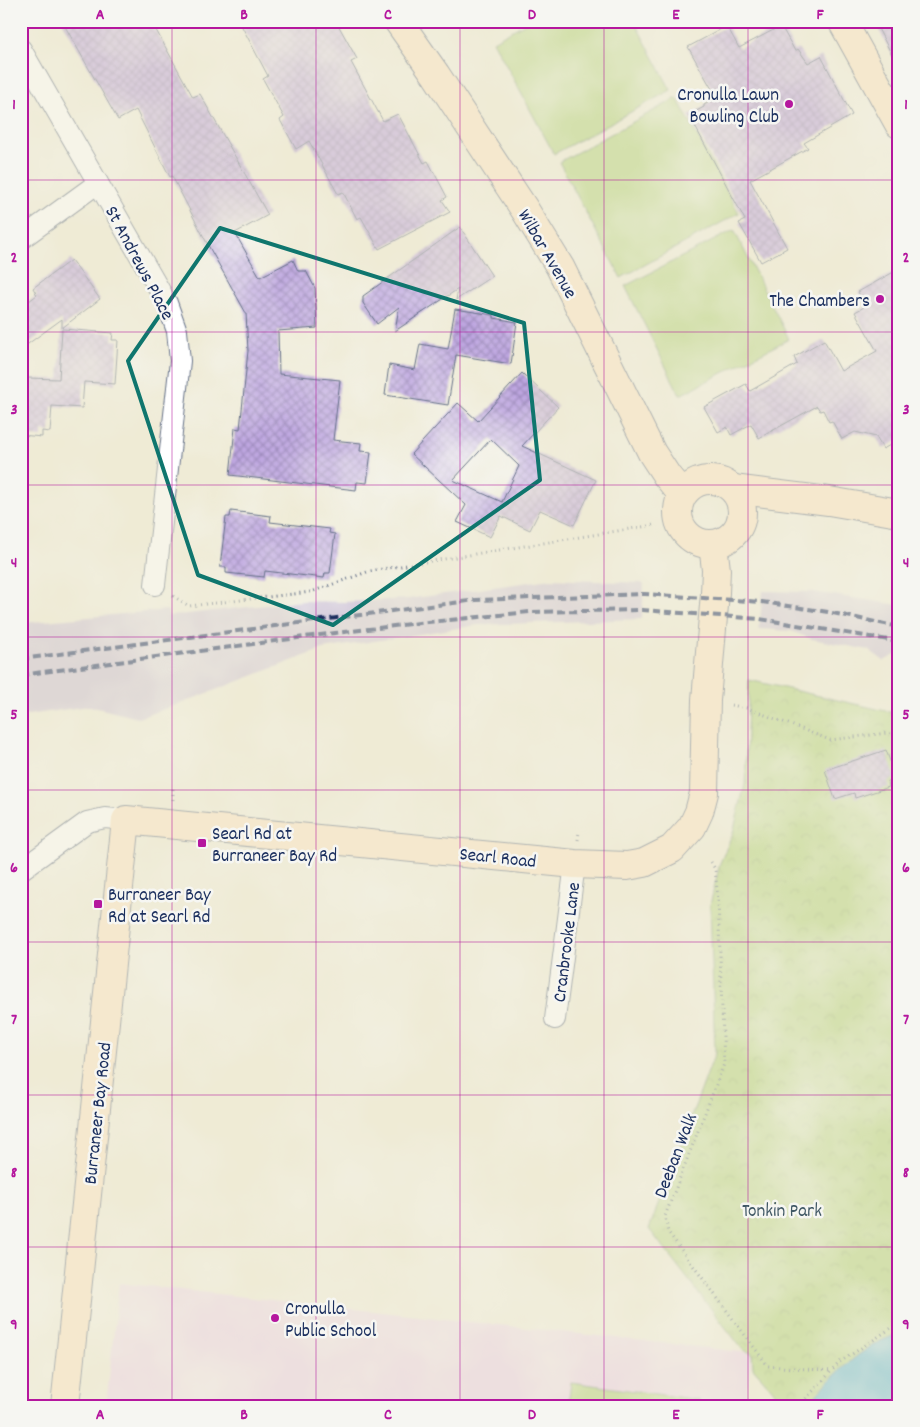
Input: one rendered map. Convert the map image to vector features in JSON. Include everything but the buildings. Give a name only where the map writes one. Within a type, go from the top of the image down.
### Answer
[{"type":"street","name":"Wilbar Avenue","points":[[398,21],[447,91],[560,267],[652,453],[682,494]]},
{"type":"street","points":[[842,21],[891,92],[899,124]]},
{"type":"street","name":"St Andrews Place","points":[[21,49],[167,303],[177,331],[180,361],[155,585]]},
{"type":"street","points":[[21,240],[98,183]]},
{"type":"street","points":[[733,489],[741,501],[742,516],[739,527],[732,535],[724,542],[703,544],[693,540],[685,533],[677,514],[678,504],[682,494],[692,484],[706,480],[720,481],[733,489],[899,513]]},
{"type":"street","points":[[742,516],[794,497]]},
{"type":"street","name":"Searl Road","points":[[21,870],[87,822],[105,818],[575,864],[627,866],[644,864],[672,849],[692,827],[699,812],[704,793],[706,700],[716,570],[713,544]]},
{"type":"street","name":"Burraneer Bay Road","points":[[66,1406],[126,820]]},
{"type":"street","name":"Cranbrooke Lane","points":[[555,1019],[575,864]]},
{"type":"path","points":[[155,585],[189,606],[312,592],[370,571],[654,525]]},
{"type":"path","points":[[706,700],[747,708],[830,740],[888,733],[899,736]]},
{"type":"path","name":"Deeban Walk","points":[[711,862],[715,869],[718,899],[724,1064],[665,1216],[668,1232],[768,1366],[832,1370]]},
{"type":"path","points":[[799,1406],[832,1370],[848,1356],[899,1324]]},
{"type":"highlighted area","points":[[220,228],[524,323],[540,480],[333,625],[198,575],[128,361]]},
{"type":"shaded area","points":[[550,579],[644,583],[642,619],[478,625],[323,649],[138,718],[89,706],[21,716],[21,623],[167,610],[169,616],[302,601],[344,602],[408,599]]},
{"type":"shaded area","points":[[763,591],[813,592],[899,605],[899,656],[895,655],[884,661],[869,650],[812,639],[791,631],[759,629]]},
{"type":"shaded area","name":"Cronulla Public School","points":[[119,1283],[752,1353],[745,1406],[106,1406]]},
{"type":"green space","points":[[529,21],[634,21],[671,90],[554,154],[493,41]]},
{"type":"green space","points":[[677,98],[739,213],[621,278],[559,162]]},
{"type":"green space","points":[[734,230],[789,339],[680,395],[625,286]]},
{"type":"green space","name":"Tonkin Park","points":[[749,680],[899,714],[899,1333],[877,1343],[848,1363],[807,1406],[787,1406],[753,1368],[752,1353],[743,1350],[649,1229],[715,1053],[710,905],[720,863],[733,833],[745,784]]},
{"type":"green space","points":[[571,1382],[699,1400],[699,1406],[568,1406]]},
{"type":"water","points":[[899,1333],[899,1406],[807,1406],[848,1363],[877,1343]]},
{"type":"railway","points":[[21,659],[476,600],[644,594],[762,602],[828,612],[899,627]]},
{"type":"railway","points":[[21,675],[335,633],[530,612],[642,610],[760,619],[899,643]]},
{"type":"place","name":"Cronulla Lawn Bowling Club","points":[[789,104]]},
{"type":"place","name":"The Chambers","points":[[880,299]]},
{"type":"place","name":"Searl Rd at Burraneer Bay Rd","points":[[202,843]]},
{"type":"place","name":"Burraneer Bay Rd at Searl Rd","points":[[98,904]]},
{"type":"place","name":"Cronulla Public School","points":[[275,1318]]}]
